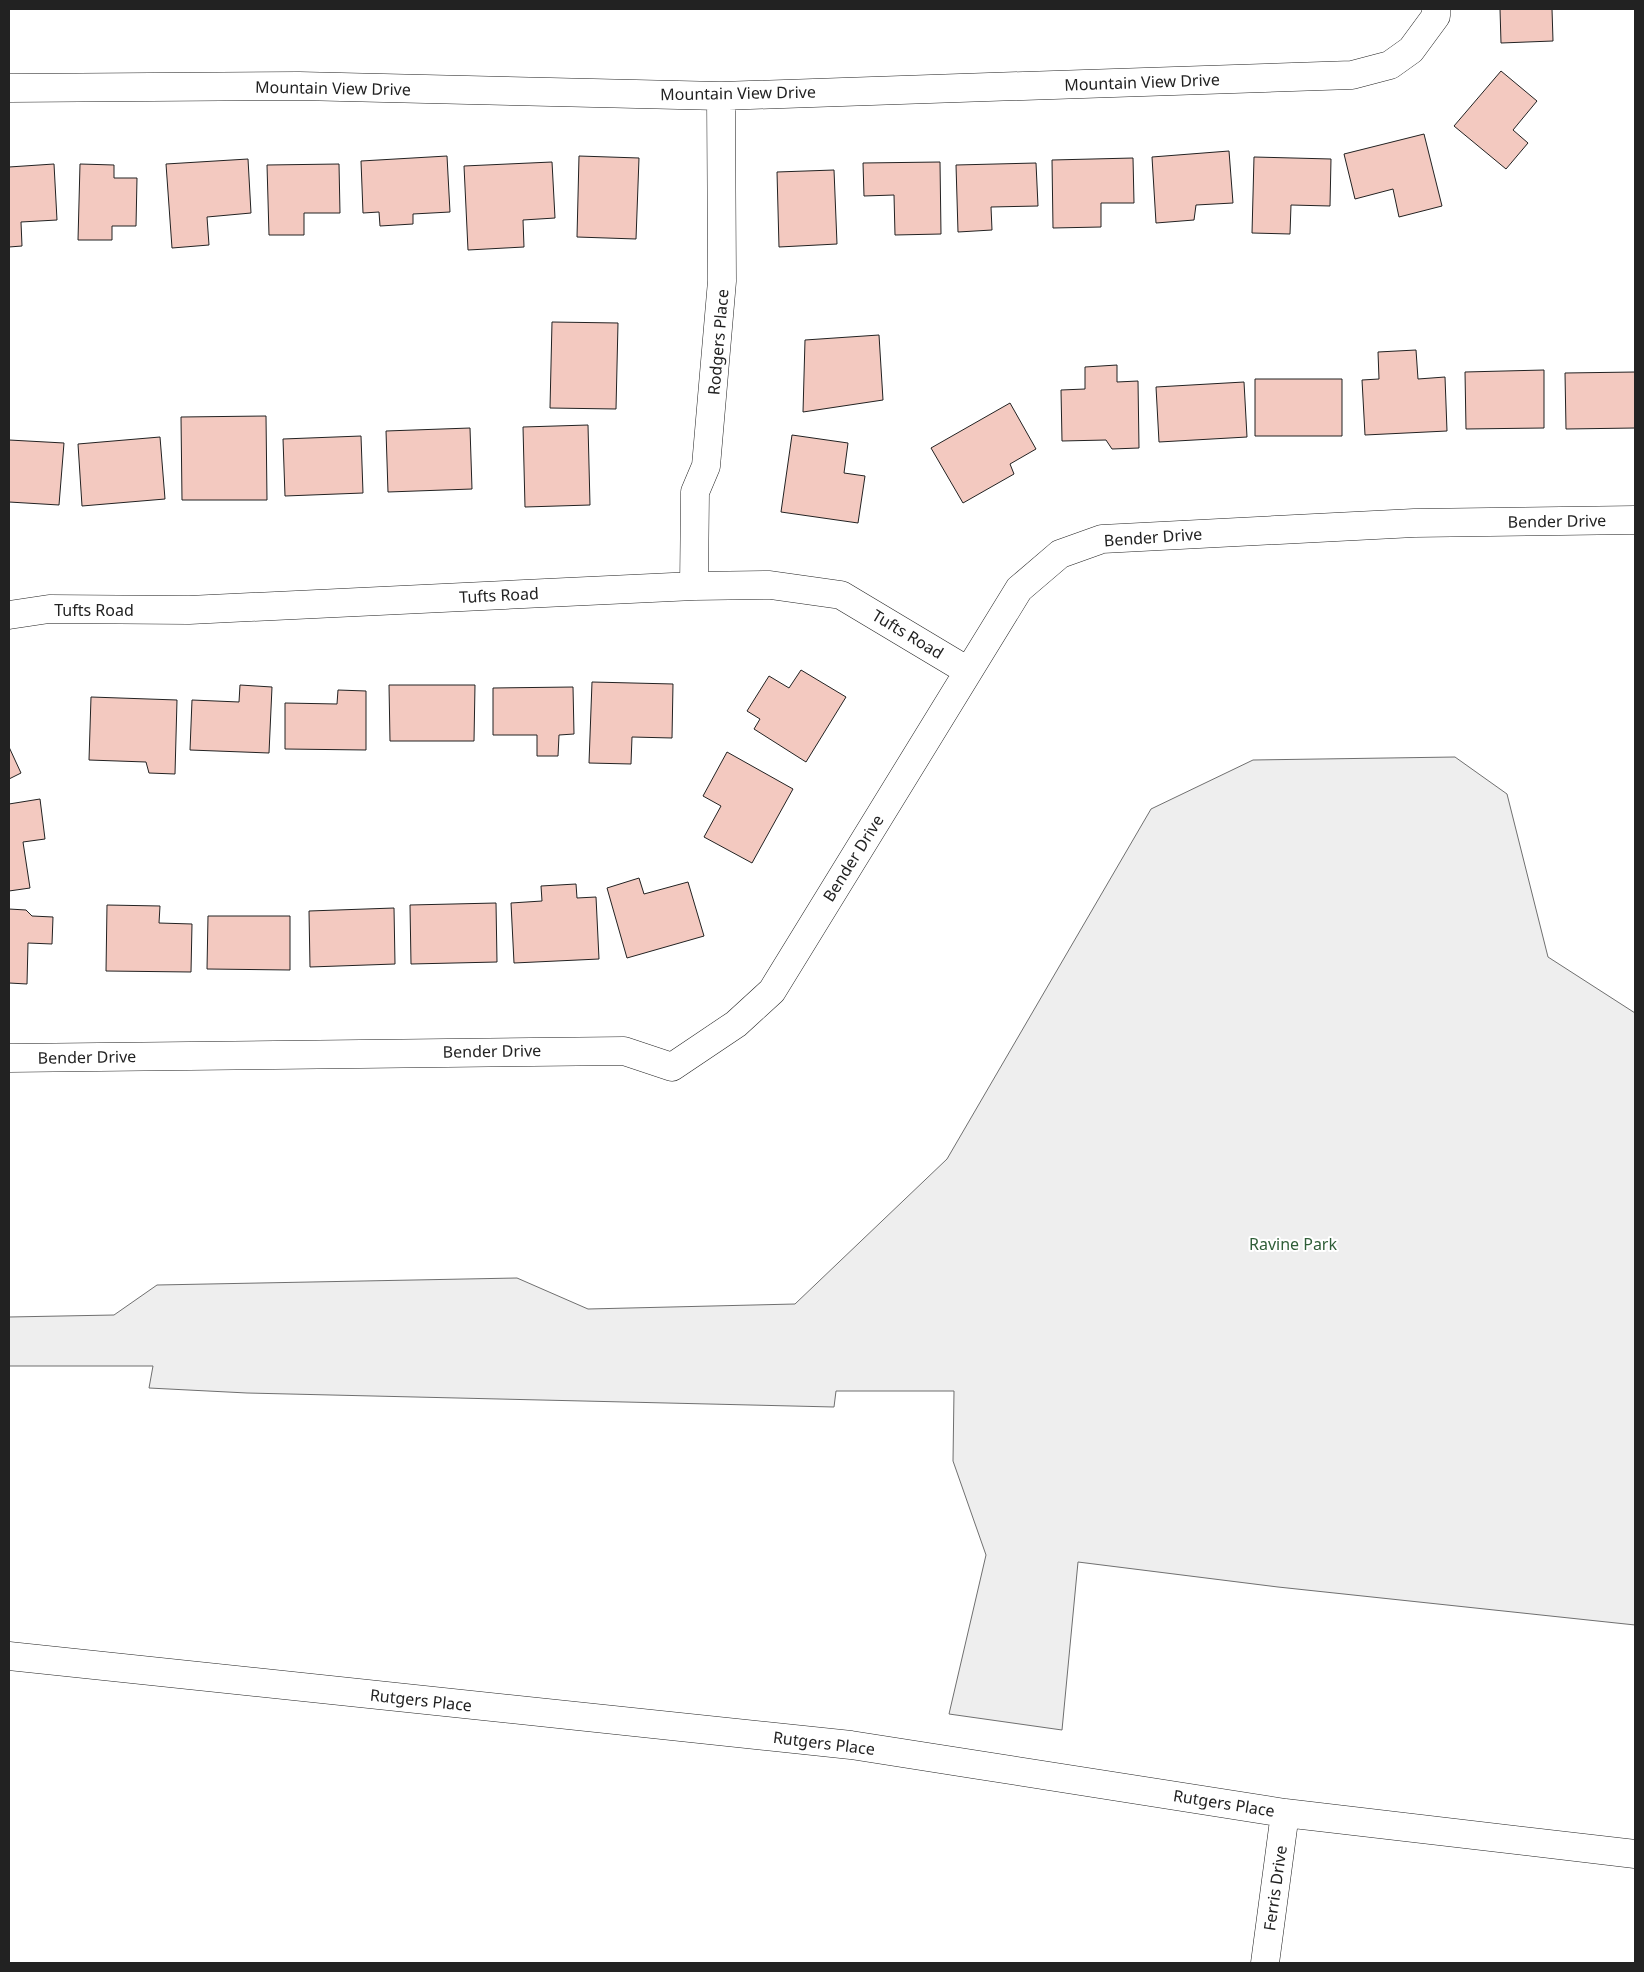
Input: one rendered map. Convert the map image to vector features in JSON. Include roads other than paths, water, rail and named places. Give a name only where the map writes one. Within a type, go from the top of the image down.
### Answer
[{"type":"street","name":"Mountain View Drive","points":[[9,88],[299,86],[721,96],[1352,74],[1390,65],[1411,50],[1436,16],[1436,9]]},
{"type":"street","name":"Rodgers Place","points":[[694,586],[695,492],[706,466],[722,281],[721,96]]},
{"type":"street","name":"Bender Drive","points":[[9,1058],[624,1051],[672,1067],[736,1024],[772,991],[1019,589],[1060,554],[1102,539],[1414,523],[1635,520]]},
{"type":"street","name":"Tufts Road","points":[[9,615],[49,609],[189,610],[694,586],[770,585],[841,595],[968,671]]},
{"type":"street","name":"Rutgers Place","points":[[9,1656],[851,1745],[1285,1812],[1635,1854]]},
{"type":"street","name":"Ferris Drive","points":[[1265,1963],[1285,1812]]},
{"type":"park label","name":"Ravine Park","points":[[1293,1244]]}]
